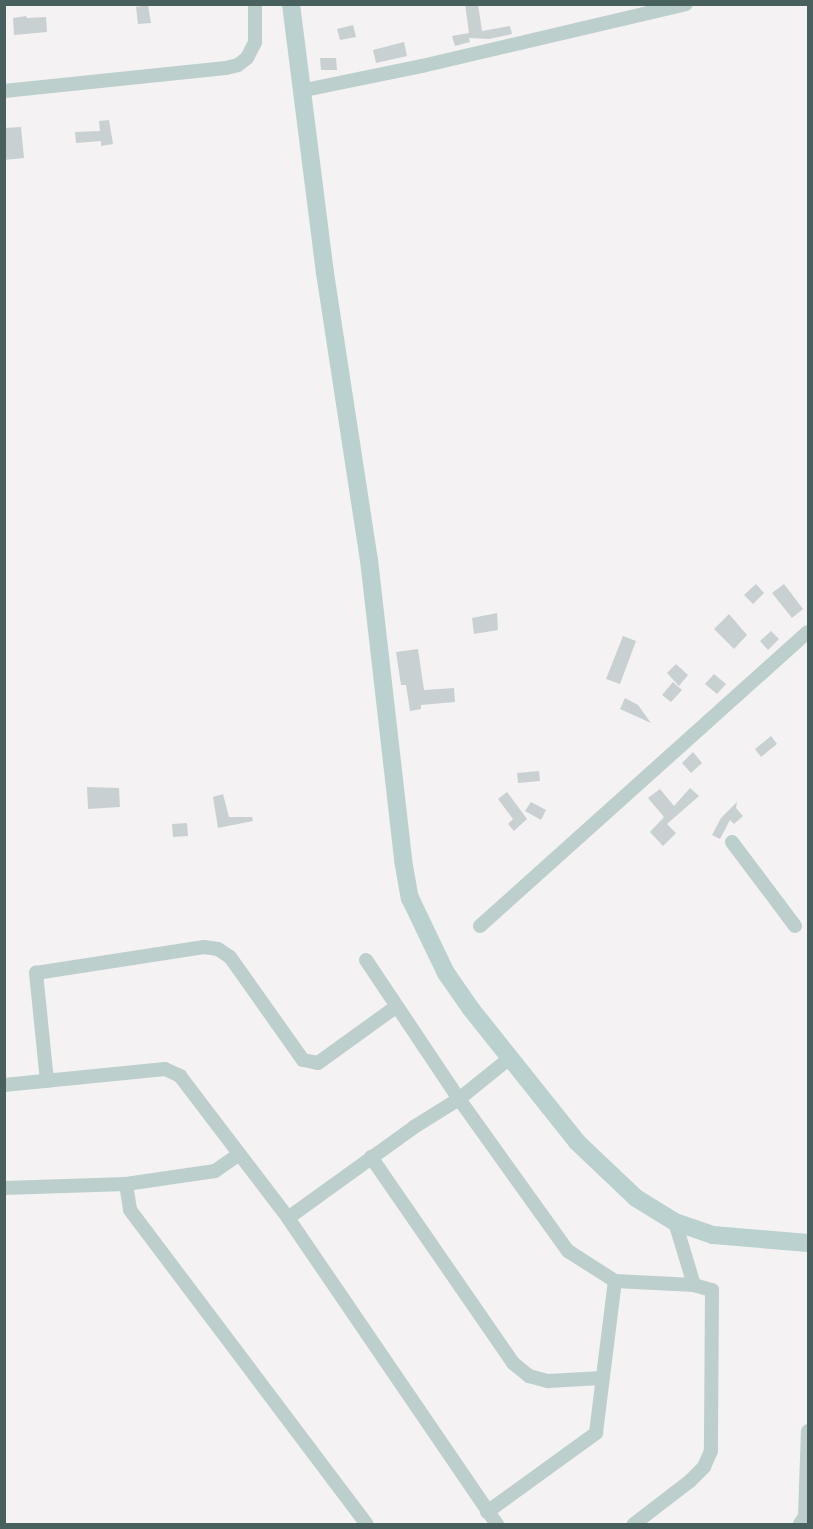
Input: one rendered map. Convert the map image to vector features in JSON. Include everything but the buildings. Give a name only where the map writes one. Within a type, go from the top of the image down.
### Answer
[{"type":"street","points":[[4,91],[226,69],[238,65],[247,58],[255,42],[255,4]]},
{"type":"street","points":[[291,4],[300,91],[369,560],[403,860],[410,898],[446,973],[502,1051],[511,1057],[542,1100],[603,1169],[636,1198],[675,1222],[713,1235],[808,1243]]},
{"type":"street","points":[[300,91],[422,66],[686,4]]},
{"type":"street","points":[[480,926],[808,632]]},
{"type":"street","points":[[732,842],[795,926]]},
{"type":"street","points":[[47,1081],[36,973],[204,947],[218,949],[230,957],[303,1060],[318,1063],[397,1006]]},
{"type":"street","points":[[366,960],[459,1099],[568,1251],[615,1281],[694,1285],[712,1290],[711,1451],[704,1467],[690,1481],[634,1524]]},
{"type":"street","points":[[288,1218],[414,1126],[459,1099],[511,1057]]},
{"type":"street","points":[[4,1085],[165,1069],[180,1076],[288,1218],[497,1524]]},
{"type":"street","points":[[4,1188],[126,1184],[215,1171],[238,1155]]},
{"type":"street","points":[[371,1157],[513,1363],[529,1376],[548,1381],[602,1378]]},
{"type":"street","points":[[126,1184],[130,1210],[367,1524]]},
{"type":"street","points":[[675,1222],[694,1285]]},
{"type":"street","points":[[487,1512],[596,1433],[615,1281]]},
{"type":"street","points":[[800,1524],[805,1516],[808,1431]]}]
